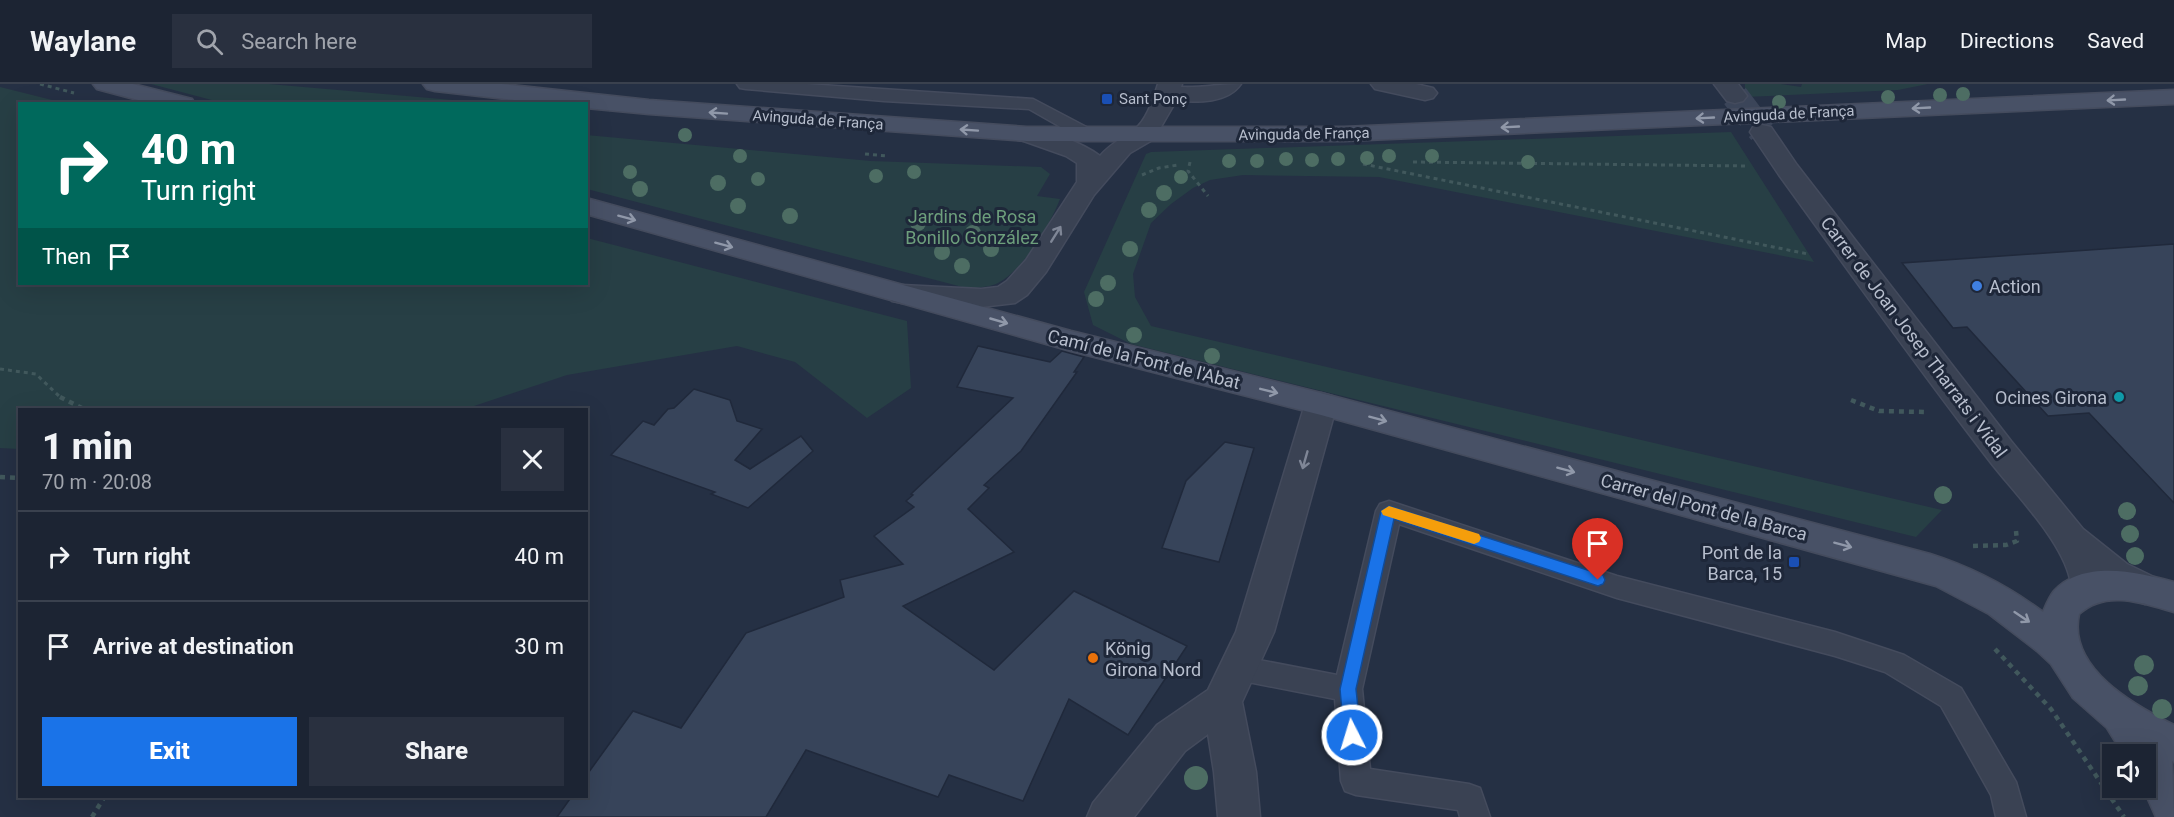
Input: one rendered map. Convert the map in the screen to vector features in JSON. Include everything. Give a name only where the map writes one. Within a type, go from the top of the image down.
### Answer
[{"type":"main road","points":[[105,84],[175,102]]},
{"type":"main road","name":"Avinguda de França","points":[[435,84],[548,94],[649,107],[1027,134],[1344,134],[2174,97]]},
{"type":"main road","points":[[593,84],[602,94],[649,107]]},
{"type":"main road","points":[[588,112],[649,107]]},
{"type":"main road","points":[[588,207],[902,294]]},
{"type":"main road","name":"Camí de la Font de l'Abat","points":[[902,294],[1071,341],[1321,404]]},
{"type":"main road","name":"Carrer del Pont de la Barca","points":[[1321,404],[1930,568],[1961,579],[1991,595],[2036,626],[2065,654]]},
{"type":"main road","points":[[2160,593],[2111,585],[2082,590],[2067,600],[2059,614],[2057,633],[2065,654],[2077,674],[2095,695],[2118,714],[2149,733],[2174,744]]},
{"type":"main road","points":[[2118,714],[2152,763],[2174,810]]},
{"type":"street","points":[[902,294],[981,298],[1005,296],[1017,288],[1036,266],[1090,183],[1121,148],[1145,134],[1169,89],[1204,95],[1219,92],[1230,84]]},
{"type":"street","points":[[1383,84],[1425,93]]},
{"type":"street","name":"Carrer de Joan Josep Tharrats i Vidal","points":[[1762,132],[1773,151],[1999,450],[2071,539],[2091,558],[2114,574],[2160,593]]},
{"type":"street","points":[[1027,134],[1075,150],[1090,160],[1090,183]]},
{"type":"street","points":[[1108,817],[1171,738],[1230,685],[1255,632],[1321,404]]},
{"type":"street","name":"Carrer de Joan Josep Tharrats i Vidal","points":[[2071,539],[2085,567],[2089,584],[2082,590]]},
{"type":"street","points":[[1230,685],[1239,817]]},
{"type":"lane","points":[[746,84],[884,96],[1033,104],[1086,134]]},
{"type":"lane","points":[[1475,817],[1469,798],[1356,781],[1348,689],[1389,511],[1617,586],[1894,663],[1951,697],[2005,792],[2011,817]]},
{"type":"lane","points":[[1230,685],[1348,689]]},
{"type":"path","points":[[1132,179],[1159,168],[1198,162]]},
{"type":"path","points":[[1388,162],[1352,162],[1818,256]]},
{"type":"path","points":[[1412,162],[1747,166],[1755,168]]},
{"type":"path","points":[[1189,164],[1188,171],[1208,196]]},
{"type":"path","points":[[0,369],[36,374],[62,399],[82,408]]},
{"type":"path","points":[[1851,400],[1879,411],[1916,412]]},
{"type":"path","points":[[1923,402],[1930,412]]},
{"type":"path","points":[[0,477],[18,478]]},
{"type":"path","points":[[1972,546],[2006,545],[2017,541],[2018,534],[2012,525]]},
{"type":"path","points":[[1988,642],[2050,709],[2124,817]]},
{"type":"path","points":[[92,817],[104,798]]},
{"type":"green space","points":[[151,84],[269,84],[476,102],[219,102]]},
{"type":"green space","points":[[1745,84],[1781,84],[1801,87],[1802,84],[1928,84],[1898,90],[1745,97]]},
{"type":"green space","points":[[0,87],[60,102],[18,102],[18,285],[588,285],[588,238],[907,321],[911,388],[867,418],[795,362],[737,346],[567,375],[468,408],[18,408],[18,449],[0,448]]},
{"type":"green space","points":[[1731,132],[1814,262],[1379,177],[1243,175],[1210,180],[1193,188],[1151,223],[1133,274],[1135,297],[1151,326],[1942,510],[1916,537],[1131,344],[1093,325],[1084,292],[1146,154],[1151,152]]},
{"type":"green space","name":"Jardins de Rosa Bonillo González","points":[[588,135],[871,161],[1041,167],[1050,174],[1037,196],[1060,199],[1043,234],[1026,258],[1007,277],[995,284],[970,289],[588,189]]},
{"type":"building","points":[[2174,244],[2174,503],[2089,413],[2048,416],[1967,327],[1953,328],[1902,263]]},
{"type":"building","points":[[978,346],[1050,362],[1062,351],[1084,357],[1074,372],[1077,372],[1021,451],[984,485],[989,488],[968,509],[1014,552],[903,606],[994,670],[1074,591],[1187,646],[1128,735],[1069,699],[1023,801],[949,775],[938,797],[806,750],[766,817],[557,817],[571,798],[588,798],[588,773],[633,711],[681,728],[746,633],[844,597],[840,580],[903,564],[874,536],[914,507],[906,501],[913,495],[911,494],[1013,398],[957,387]]},
{"type":"building","points":[[694,389],[730,400],[737,421],[762,429],[735,460],[750,469],[801,436],[813,451],[748,508],[711,494],[715,492],[611,455],[643,421],[654,425],[668,409],[674,408]]},
{"type":"building","points":[[1225,442],[1254,448],[1219,562],[1162,548],[1186,481]]},
{"type":"tunnel","points":[[1735,96],[1762,132]]},
{"type":"slow traffic","points":[[1389,511],[1474,538]]},
{"type":"place","name":"Sant Ponç","points":[[1107,99]]},
{"type":"place","name":"Action","points":[[1977,286]]},
{"type":"place","name":"Ocines Girona","points":[[2119,397]]},
{"type":"place","name":"Pont de la Barca, 15","points":[[1794,562]]},
{"type":"place","name":"König Girona Nord","points":[[1093,658]]},
{"type":"route","points":[[1352,735],[1348,689],[1389,511],[1598,580]]}]
